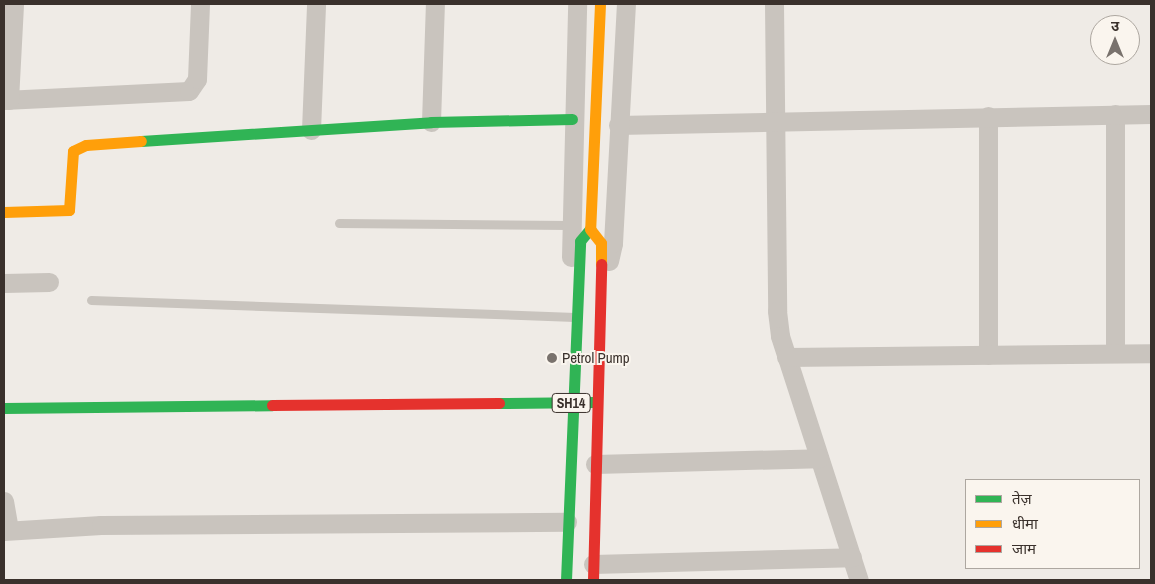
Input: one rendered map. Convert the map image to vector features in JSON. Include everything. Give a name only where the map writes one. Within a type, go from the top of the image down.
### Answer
[{"type":"street","points":[[14,4],[7,100],[189,92],[197,79],[200,4]]},
{"type":"street","points":[[311,130],[316,4]]},
{"type":"street","points":[[431,122],[435,4]]},
{"type":"street","points":[[577,4],[569,225],[571,259],[578,279]]},
{"type":"street","name":"SH14","points":[[593,572],[596,402],[588,317],[578,279],[580,241],[590,229],[600,4]]},
{"type":"street","points":[[601,278],[612,243],[626,4]]},
{"type":"street","points":[[774,4],[777,311],[786,357],[860,580]]},
{"type":"street","points":[[1115,114],[1115,353]]},
{"type":"street","points":[[618,125],[1151,114]]},
{"type":"street","points":[[988,116],[988,355]]},
{"type":"street","points":[[4,212],[69,210],[71,156],[74,151],[86,145],[431,122],[572,119]]},
{"type":"street","name":"SH14","points":[[566,580],[571,402],[588,317],[601,278],[601,243],[590,229]]},
{"type":"street","points":[[4,283],[49,282]]},
{"type":"street","points":[[786,357],[1151,353]]},
{"type":"street","points":[[4,408],[596,402]]},
{"type":"street","points":[[595,464],[819,458]]},
{"type":"street","points":[[4,501],[7,530],[101,525],[567,522]]},
{"type":"street","points":[[593,572],[852,557]]},
{"type":"lane","points":[[339,223],[569,225]]},
{"type":"lane","points":[[91,300],[588,317]]},
{"type":"traffic: fast","points":[[141,141],[431,122],[572,119]]},
{"type":"traffic: fast","points":[[566,580],[580,241],[590,229]]},
{"type":"traffic: fast","points":[[499,403],[595,402]]},
{"type":"traffic: fast","points":[[4,408],[272,405]]},
{"type":"traffic: slow","points":[[600,4],[590,229],[601,243],[601,264]]},
{"type":"traffic: slow","points":[[4,212],[69,210],[73,151],[86,145],[141,141]]},
{"type":"traffic: jam","points":[[593,580],[601,264]]},
{"type":"traffic: jam","points":[[272,405],[499,403]]},
{"type":"place","name":"Petrol Pump","points":[[552,358]]}]
